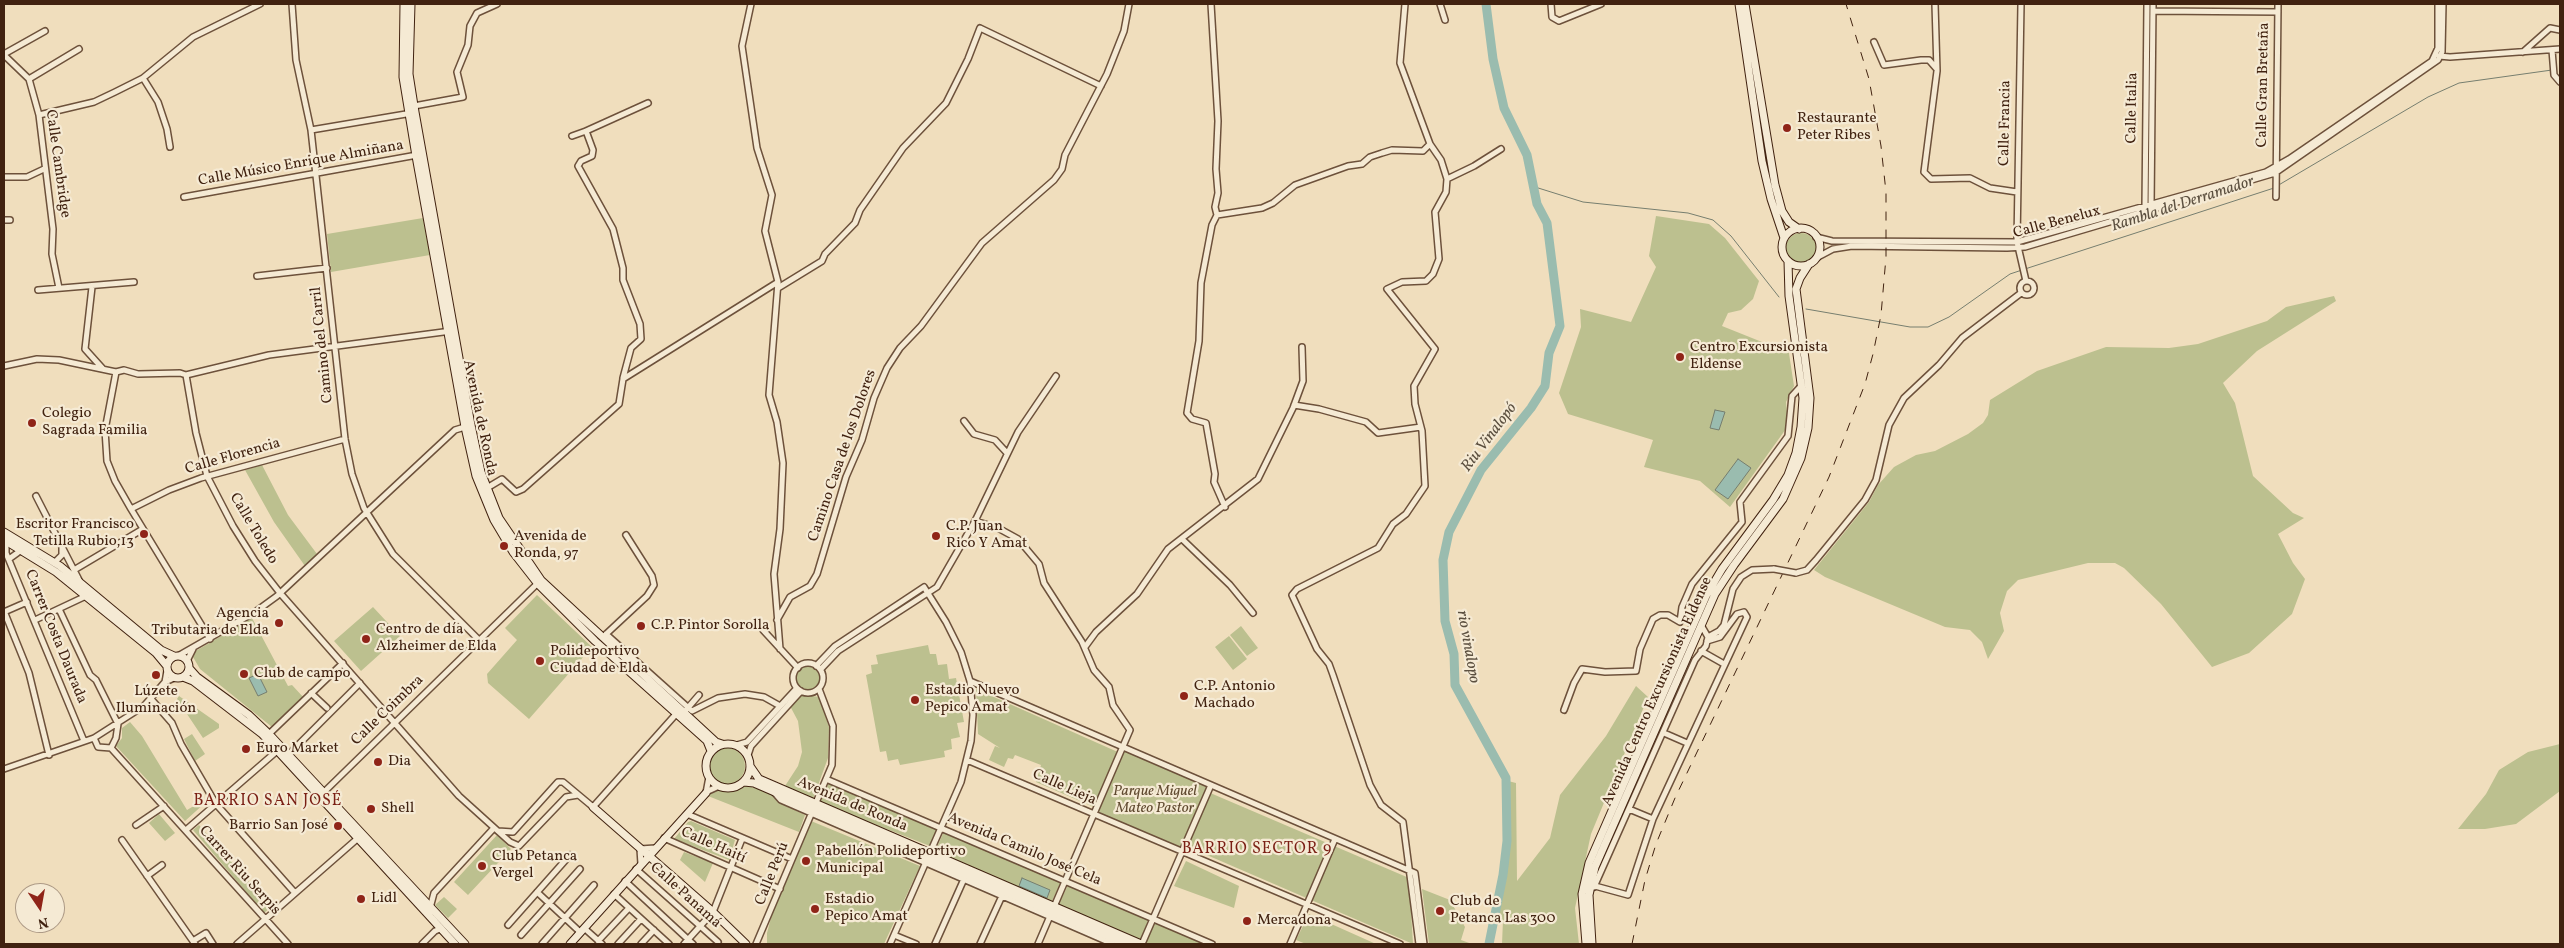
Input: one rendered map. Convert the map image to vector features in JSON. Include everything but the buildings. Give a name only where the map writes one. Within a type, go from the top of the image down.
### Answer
[{"type":"street","points":[[39,114],[94,102],[143,78],[193,38],[260,4]]},
{"type":"street","name":"Camino del Carril","points":[[292,4],[296,60],[311,130],[345,440],[352,474],[367,513],[394,554],[479,640]]},
{"type":"street","name":"Avenida de Ronda","points":[[404,4],[404,77],[413,110]]},
{"type":"street","name":"Avenida de Ronda","points":[[411,4],[409,74],[419,155],[476,476],[494,520],[513,552],[595,641],[683,711],[706,740],[711,751]]},
{"type":"street","points":[[311,130],[413,110],[463,97],[457,72],[468,45],[470,26],[477,13],[497,4]]},
{"type":"street","points":[[751,4],[742,46],[757,148],[772,195],[765,231],[778,285],[769,395],[783,463],[781,516],[774,574],[780,649]]},
{"type":"street","name":"Camino Casa de los Dolores","points":[[777,620],[790,597],[810,586],[817,574],[843,486],[862,440],[874,398],[887,368],[900,348],[921,326],[982,243],[1054,180],[1062,169],[1076,131],[1101,86],[1124,31],[1129,4]]},
{"type":"street","points":[[1211,4],[1218,121],[1216,169],[1218,193],[1215,207],[1218,215]]},
{"type":"street","points":[[1405,4],[1400,64],[1430,144],[1441,160],[1446,180],[1446,192],[1435,212],[1440,254],[1433,274],[1426,281],[1402,282],[1387,289],[1435,349],[1414,386],[1415,404],[1422,427],[1425,486],[1406,514],[1393,524],[1378,548],[1297,589],[1292,595],[1317,649],[1329,664],[1334,675],[1370,785],[1381,805],[1402,822],[1419,944]]},
{"type":"street","points":[[1440,4],[1445,20]]},
{"type":"street","points":[[1551,4],[1552,17],[1559,22],[1601,4]]},
{"type":"street","points":[[1739,4],[1762,161],[1771,199],[1784,238],[1782,248],[1788,261],[1798,266],[1809,264],[1816,258],[1819,245],[1816,237],[1810,231],[1799,229],[1789,222],[1782,211],[1775,185],[1746,4]]},
{"type":"street","points":[[1936,4],[1936,68],[1925,151],[1926,176],[1950,180],[1970,178],[1990,188],[2018,192]]},
{"type":"street","name":"Calle Francia","points":[[2021,4],[2017,245],[2026,281]]},
{"type":"street","name":"Calle Italia","points":[[2147,4],[2148,208]]},
{"type":"street","name":"Calle Italia","points":[[2148,208],[2153,4]]},
{"type":"street","name":"Calle Gran Bretaña","points":[[2276,194],[2278,4]]},
{"type":"street","points":[[2438,4],[2439,55]]},
{"type":"street","points":[[2439,55],[2443,4]]},
{"type":"street","points":[[2152,11],[2278,12]]},
{"type":"street","points":[[623,379],[778,285],[822,261],[825,254],[855,223],[860,210],[903,148],[946,103],[968,60],[980,28],[1101,86]]},
{"type":"street","points":[[2523,52],[2550,28],[2560,30]]},
{"type":"street","points":[[45,31],[4,54],[29,79],[79,49]]},
{"type":"street","points":[[1874,42],[1884,66],[1929,60],[1936,68]]},
{"type":"street","points":[[2439,55],[2523,52],[2557,48],[2553,66],[2554,75],[2560,82]]},
{"type":"street","name":"Calle Benelux","points":[[1816,258],[1833,249],[1852,246],[2017,245],[2275,170],[2427,70],[2439,55]]},
{"type":"street","points":[[143,78],[158,102],[168,129],[170,147]]},
{"type":"street","name":"Calle Cambridge","points":[[29,79],[39,114],[44,169],[53,229],[52,254],[59,288]]},
{"type":"street","points":[[572,136],[648,103]]},
{"type":"street","points":[[487,488],[502,479],[516,492],[523,489],[619,404],[631,348],[641,339],[640,324],[623,280],[623,268],[613,228],[578,166],[578,162],[593,154],[586,131]]},
{"type":"street","points":[[1225,506],[1214,482],[1215,474],[1206,424],[1192,419],[1187,414],[1199,341],[1201,283],[1212,225],[1218,215],[1262,208],[1273,203],[1295,185],[1348,166],[1362,164],[1370,157],[1392,150],[1423,151],[1430,144]]},
{"type":"street","points":[[1446,180],[1474,166],[1500,149]]},
{"type":"street","name":"Calle Músico Enrique Almiñana","points":[[184,197],[419,155]]},
{"type":"street","points":[[4,177],[27,177],[44,169]]},
{"type":"street","points":[[4,220],[10,220]]},
{"type":"street","points":[[1784,238],[1790,232],[1799,229]]},
{"type":"street","name":"Calle Benelux","points":[[1816,237],[1832,241],[2017,245]]},
{"type":"street","name":"Avenida Centro Excursionista Eldense","points":[[1586,944],[1582,898],[1589,863],[1706,596],[1722,569],[1773,500],[1788,475],[1801,427],[1802,385],[1789,296],[1788,261]]},
{"type":"street","name":"Avenida Centro Excursionista Eldense","points":[[1592,944],[1592,888],[1595,868],[1701,625],[1727,574],[1787,492],[1801,458],[1808,428],[1810,398],[1796,289],[1800,278],[1809,264]]},
{"type":"street","points":[[256,276],[327,268]]},
{"type":"street","points":[[2026,281],[2033,283],[2034,292],[2029,296],[2021,292],[2020,285],[2026,281]]},
{"type":"street","points":[[38,290],[134,282]]},
{"type":"street","points":[[92,287],[85,348],[103,369]]},
{"type":"street","points":[[1708,639],[1720,637],[1737,614],[1744,612],[1747,617],[1653,819],[1628,895],[1592,888],[1700,652],[1708,639],[1719,632],[1724,625],[1733,589],[1741,577],[1752,570],[1774,569],[1796,573],[1807,570],[1865,500],[1876,480],[1889,425],[1904,398],[1939,365],[1962,338],[2021,292]]},
{"type":"street","points":[[4,366],[37,359],[116,372],[124,370],[138,374],[180,373],[186,375],[269,355],[451,331]]},
{"type":"street","points":[[1084,647],[1096,632],[1137,594],[1168,549],[1258,479],[1294,405],[1303,381],[1302,347]]},
{"type":"street","points":[[116,372],[105,430],[107,461],[143,530],[210,639]]},
{"type":"street","name":"Calle Toledo","points":[[186,375],[196,433],[208,476],[233,526],[255,561],[280,593],[459,796],[513,844]]},
{"type":"street","points":[[818,667],[926,590],[937,587],[975,521],[1007,453],[1029,415],[1056,376]]},
{"type":"street","points":[[1564,710],[1574,682],[1582,669],[1605,672],[1636,670],[1640,649],[1653,619],[1660,615],[1668,615],[1680,622],[1682,607],[1692,584],[1742,522],[1740,502],[1788,436],[1792,396],[1802,385]]},
{"type":"street","points":[[1294,405],[1319,409],[1366,422],[1378,433],[1422,427]]},
{"type":"street","points":[[964,421],[974,434],[995,440],[1007,453]]},
{"type":"street","points":[[165,682],[167,668],[176,656],[193,649],[255,612],[280,593],[455,430],[468,426]]},
{"type":"street","name":"Avenida de Ronda","points":[[468,426],[481,472],[499,518],[540,582],[604,636],[716,742],[722,744]]},
{"type":"street","name":"Calle Florencia","points":[[131,509],[169,490],[208,476],[345,440]]},
{"type":"street","points":[[36,496],[80,582]]},
{"type":"street","points":[[975,521],[998,528],[1018,539],[1039,564],[1044,583],[1084,647],[1094,670],[1109,687],[1113,705],[1130,730],[1038,944]]},
{"type":"street","points":[[74,570],[143,530]]},
{"type":"street","points":[[4,532],[54,563],[80,582],[161,650],[176,656],[188,664],[197,677],[249,715],[288,755],[357,839],[456,944]]},
{"type":"street","points":[[604,636],[647,596],[654,585],[652,576],[626,535]]},
{"type":"street","points":[[1182,539],[1230,585],[1253,613]]},
{"type":"street","points":[[5,541],[56,572],[86,596],[156,654],[174,678]]},
{"type":"street","name":"Carrer Costa Daurada","points":[[5,541],[9,559],[84,741]]},
{"type":"street","points":[[54,563],[62,555],[62,544]]},
{"type":"street","points":[[9,559],[20,551]]},
{"type":"street","name":"Calle Coimbra","points":[[321,795],[540,582]]},
{"type":"street","points":[[890,944],[961,782],[967,760],[973,715],[970,681],[961,652],[946,622],[926,590]]},
{"type":"street","points":[[35,620],[86,596]]},
{"type":"street","points":[[27,602],[4,612],[29,673],[49,755]]},
{"type":"street","points":[[59,609],[90,675],[96,680],[118,724],[112,748]]},
{"type":"street","points":[[1732,622],[1742,627]]},
{"type":"street","points":[[1701,625],[1708,639]]},
{"type":"street","points":[[762,630],[798,668]]},
{"type":"street","points":[[183,677],[193,649]]},
{"type":"street","points":[[1686,658],[1700,652],[1724,664]]},
{"type":"street","points":[[269,734],[343,663]]},
{"type":"street","points":[[807,664],[818,667],[824,678],[819,688],[810,693],[799,690],[793,680],[798,668],[807,664]]},
{"type":"street","points":[[4,769],[94,738],[118,724],[151,699],[165,682],[183,677],[193,681],[243,717],[465,944]]},
{"type":"street","points":[[970,681],[1415,873],[1424,944]]},
{"type":"street","points":[[288,755],[360,683]]},
{"type":"street","name":"Calle Perú","points":[[756,944],[833,759],[834,731],[829,711],[819,688]]},
{"type":"street","points":[[706,792],[708,777],[705,764],[711,751],[722,744],[738,745],[747,742],[780,706],[799,690]]},
{"type":"street","points":[[573,943],[625,881],[706,792],[719,786],[734,787],[744,782],[750,766],[748,755],[751,746],[799,690]]},
{"type":"street","points":[[311,693],[327,708]]},
{"type":"street","points":[[683,711],[696,711],[718,698],[745,694],[764,697],[780,706]]},
{"type":"street","points":[[593,808],[699,695]]},
{"type":"street","points":[[151,699],[172,723],[181,744],[216,804],[295,893]]},
{"type":"street","points":[[110,729],[116,738]]},
{"type":"street","points":[[1664,733],[1687,743]]},
{"type":"street","name":"Carrer Riu Serpis","points":[[94,738],[98,746],[112,748],[288,944]]},
{"type":"street","points":[[738,745],[748,755]]},
{"type":"street","points":[[186,830],[277,752]]},
{"type":"street","name":"Calle Lieja","points":[[967,760],[1182,853],[1400,944]]},
{"type":"street","name":"Avenida de Ronda","points":[[750,766],[759,779],[813,809]]},
{"type":"street","points":[[708,777],[719,786]]},
{"type":"street","name":"Avenida Camilo José Cela","points":[[826,779],[1212,944]]},
{"type":"street","points":[[568,785],[566,797],[523,844],[513,844],[511,838],[513,832],[554,785],[563,782],[568,785],[713,912],[746,944]]},
{"type":"street","name":"Avenida de Ronda","points":[[744,782],[754,783],[1126,944]]},
{"type":"street","points":[[1142,944],[1210,785]]},
{"type":"street","points":[[566,797],[578,795]]},
{"type":"street","points":[[136,825],[164,806]]},
{"type":"street","points":[[1629,809],[1653,819]]},
{"type":"street","points":[[687,814],[792,859]]},
{"type":"street","points":[[430,908],[434,893],[496,829],[513,832]]},
{"type":"street","name":"Calle Haití","points":[[664,838],[780,889]]},
{"type":"street","points":[[686,942],[713,912],[742,838]]},
{"type":"street","points":[[237,944],[242,942],[265,919],[357,839]]},
{"type":"street","points":[[1290,944],[1336,839]]},
{"type":"street","points":[[122,840],[194,943],[206,933],[213,944]]},
{"type":"street","points":[[640,848],[655,848]]},
{"type":"street","points":[[639,866],[640,848]]},
{"type":"street","points":[[508,925],[570,855]]},
{"type":"street","name":"Avenida de Ronda","points":[[928,859],[964,879],[1002,896],[1142,944]]},
{"type":"street","points":[[147,876],[162,865]]},
{"type":"street","name":"Calle Panamá","points":[[639,866],[718,942]]},
{"type":"street","points":[[521,935],[580,869]]},
{"type":"street","points":[[935,944],[964,879]]},
{"type":"street","points":[[625,881],[686,942],[693,944]]},
{"type":"street","points":[[542,944],[594,885]]},
{"type":"street","points":[[537,892],[565,918],[600,942],[629,908]]},
{"type":"street","points":[[420,897],[434,893]]},
{"type":"street","points":[[614,894],[669,944]]},
{"type":"street","points":[[980,944],[1002,896]]},
{"type":"street","name":"Avenida de Ronda","points":[[1052,912],[1113,944]]},
{"type":"street","points":[[618,944],[641,919]]},
{"type":"street","points":[[422,944],[440,929]]},
{"type":"street","points":[[641,944],[654,930]]},
{"type":"street","points":[[894,935],[916,944]]},
{"type":"green space","name":"Centro Excursionista Eldense","points":[[1656,216],[1709,224],[1725,238],[1759,281],[1753,299],[1741,310],[1728,313],[1722,326],[1772,346],[1788,347],[1794,386],[1786,402],[1788,426],[1730,507],[1700,481],[1644,467],[1653,440],[1568,414],[1559,393],[1581,327],[1580,309],[1631,322],[1656,267],[1649,256]]},
{"type":"green space","points":[[423,218],[430,255],[331,272],[327,234]]},
{"type":"green space","points":[[1801,233],[1811,238],[1816,248],[1811,258],[1801,263],[1791,258],[1786,248],[1791,238]]},
{"type":"green space","points":[[2334,296],[2336,301],[2257,351],[2223,383],[2235,403],[2253,476],[2293,513],[2304,518],[2278,534],[2293,563],[2305,579],[2292,614],[2249,653],[2212,667],[2161,604],[2124,568],[2115,563],[2088,563],[2018,580],[2007,591],[2000,613],[2004,631],[1988,659],[1982,642],[1970,630],[1945,627],[1825,577],[1814,570],[1869,502],[1878,485],[1894,467],[1916,455],[1935,451],[1968,434],[1983,423],[1988,415],[1990,400],[2037,371],[2106,347],[2169,348],[2198,344],[2267,321],[2286,307]]},
{"type":"green space","points":[[262,465],[288,515],[317,554],[305,566],[274,522],[245,470]]},
{"type":"green space","name":"Polideportivo Ciudad de Elda","points":[[537,595],[592,647],[529,719],[488,683],[487,674],[517,640],[505,628]]},
{"type":"green space","points":[[373,607],[400,636],[361,671],[334,641]]},
{"type":"green space","name":"Club de campo","points":[[252,618],[288,686],[292,685],[304,698],[272,727],[200,669],[193,657],[194,652]]},
{"type":"green space","points":[[1241,626],[1258,648],[1247,656],[1230,635]]},
{"type":"green space","points":[[1229,636],[1247,659],[1233,670],[1215,647]]},
{"type":"green space","name":"Estadio Nuevo Pepico Amat","points":[[928,645],[930,654],[936,654],[938,665],[947,664],[949,679],[956,678],[964,722],[957,723],[960,737],[951,739],[952,749],[944,751],[945,757],[900,765],[898,759],[888,761],[886,751],[880,752],[866,675],[872,673],[871,665],[878,664],[876,655]]},
{"type":"green space","points":[[808,666],[816,670],[820,678],[816,686],[808,690],[800,686],[796,678],[800,670]]},
{"type":"green space","points":[[1636,686],[1648,697],[1591,834],[1575,908],[1579,944],[1502,944],[1503,920],[1497,919],[1509,849],[1508,781],[1516,783],[1517,881],[1550,838],[1560,795],[1606,736]]},
{"type":"green space","name":"Parque Miguel Mateo Pastor","points":[[976,689],[1120,753],[1123,747],[1211,785],[1208,792],[1409,878],[1413,944],[1186,846],[1182,853],[1093,815],[1096,808],[1036,782],[1041,765],[1015,755],[1013,759],[1008,758],[1004,767],[989,760],[995,746],[1000,748],[978,734]]},
{"type":"green space","points":[[801,694],[819,697],[829,727],[828,758],[813,799],[785,786],[798,766],[802,752],[798,721],[790,706]]},
{"type":"green space","points":[[179,696],[219,724],[219,728],[203,738],[177,699]]},
{"type":"green space","points":[[130,722],[142,736],[187,810],[204,800],[206,802],[185,821],[116,746],[122,738],[122,728]]},
{"type":"green space","points":[[192,734],[205,754],[195,761],[184,739]]},
{"type":"green space","points":[[2560,744],[2560,791],[2516,824],[2485,829],[2458,829],[2486,794],[2499,770],[2528,752]]},
{"type":"green space","points":[[727,748],[734,749],[740,753],[744,759],[744,773],[740,779],[734,783],[727,784],[720,783],[714,779],[710,773],[709,766],[710,759],[714,753],[720,749]]},
{"type":"green space","points":[[829,782],[937,829],[930,846],[820,803]]},
{"type":"green space","points":[[745,785],[771,793],[778,802],[805,815],[799,832],[708,796],[714,791],[730,791]]},
{"type":"green space","points":[[159,814],[175,833],[165,841],[149,823]]},
{"type":"green space","points":[[691,821],[735,840],[729,860],[674,839]]},
{"type":"green space","points":[[811,821],[920,866],[884,944],[767,944],[767,933],[772,914]]},
{"type":"green space","points":[[199,825],[271,907],[264,913],[193,830]]},
{"type":"green space","points":[[944,831],[1061,882],[1052,901],[935,852]]},
{"type":"green space","name":"Club Petanca Vergel","points":[[497,835],[511,849],[468,895],[454,882]]},
{"type":"green space","points":[[684,852],[713,863],[705,882],[680,860]]},
{"type":"green space","points":[[1186,861],[1239,886],[1234,908],[1174,886]]},
{"type":"green space","points":[[1068,885],[1148,920],[1141,940],[1058,906]]},
{"type":"green space","name":"Club de Petanca Las 300","points":[[1422,889],[1450,900],[1465,927],[1461,940],[1472,944],[1429,944]]},
{"type":"green space","points":[[444,897],[457,909],[448,918],[435,905]]},
{"type":"green space","points":[[1309,914],[1376,944],[1306,944],[1296,940]]},
{"type":"green space","points":[[1155,923],[1204,944],[1148,944],[1146,942]]},
{"type":"shaded area","points":[[1715,410],[1725,412],[1719,430],[1710,428]]},
{"type":"shaded area","points":[[1738,459],[1751,468],[1728,499],[1715,490]]},
{"type":"shaded area","points":[[258,674],[267,692],[258,696],[249,678]]},
{"type":"shaded area","points":[[1022,878],[1050,890],[1047,898],[1019,886]]},
{"type":"waterway","name":"Riu Vinalopó","points":[[1486,4],[1493,59],[1504,108],[1527,155],[1537,204],[1547,223],[1560,326],[1549,353],[1545,386],[1531,408],[1481,470],[1449,532],[1443,560],[1445,621],[1454,654],[1455,685],[1506,778],[1507,841],[1503,875],[1489,944]]},
{"type":"waterway","name":"Rambla del Derramador","points":[[2277,186],[2428,97],[2459,83],[2552,70]]},
{"type":"waterway","name":"Rambla del Derramador","points":[[1535,187],[1583,202],[1688,213],[1713,220],[1731,236],[1779,297]]},
{"type":"waterway","name":"Rambla del Derramador","points":[[2025,269],[2274,188]]},
{"type":"waterway","name":"Rambla del Derramador","points":[[1806,309],[1910,327],[1928,327],[1949,317],[2010,274],[2022,270]]},
{"type":"railway","points":[[1632,944],[1645,880],[1656,844],[1675,798],[1829,477],[1865,384],[1873,354],[1881,315],[1886,257],[1886,192],[1881,146],[1869,79],[1846,4]]},
{"type":"place","name":"Restaurante Peter Ribes","points":[[1787,128]]},
{"type":"place","name":"Centro Excursionista Eldense","points":[[1680,357]]},
{"type":"place","name":"Colegio Sagrada Familia","points":[[32,423]]},
{"type":"place","name":"Escritor Francisco Tetilla Rubio,13","points":[[144,534]]},
{"type":"place","name":"C.P. Juan Rico Y Amat","points":[[936,536]]},
{"type":"place","name":"Avenida de Ronda, 97","points":[[504,546]]},
{"type":"place","name":"Agencia Tributaria de Elda","points":[[279,623]]},
{"type":"place","name":"C.P. Pintor Sorolla","points":[[641,626]]},
{"type":"place","name":"Centro de día Alzheimer de Elda","points":[[366,639]]},
{"type":"place","name":"Polideportivo Ciudad de Elda","points":[[540,661]]},
{"type":"place","name":"Club de campo","points":[[244,674]]},
{"type":"place","name":"Lúzete Iluminación","points":[[156,675]]},
{"type":"place","name":"C.P. Antonio Machado","points":[[1184,696]]},
{"type":"place","name":"Estadio Nuevo Pepico Amat","points":[[915,700]]},
{"type":"place","name":"Euro Market","points":[[246,749]]},
{"type":"place","name":"Dia","points":[[378,762]]},
{"type":"place","name":"Shell","points":[[371,809]]},
{"type":"place","name":"Barrio San José","points":[[338,826]]},
{"type":"place","name":"Pabellón Polideportivo Municipal","points":[[806,861]]},
{"type":"place","name":"Club Petanca Vergel","points":[[482,866]]},
{"type":"place","name":"Lidl","points":[[361,899]]},
{"type":"place","name":"Estadio Pepico Amat","points":[[815,909]]},
{"type":"place","name":"Club de Petanca Las 300","points":[[1440,911]]},
{"type":"place","name":"Mercadona","points":[[1247,921]]},
{"type":"district","name":"BARRIO SAN JOSÉ","points":[[268,802]]},
{"type":"district","name":"BARRIO SECTOR 9","points":[[1257,850]]},
{"type":"water label","name":"rio vinalopo","points":[[1467,647]]}]
